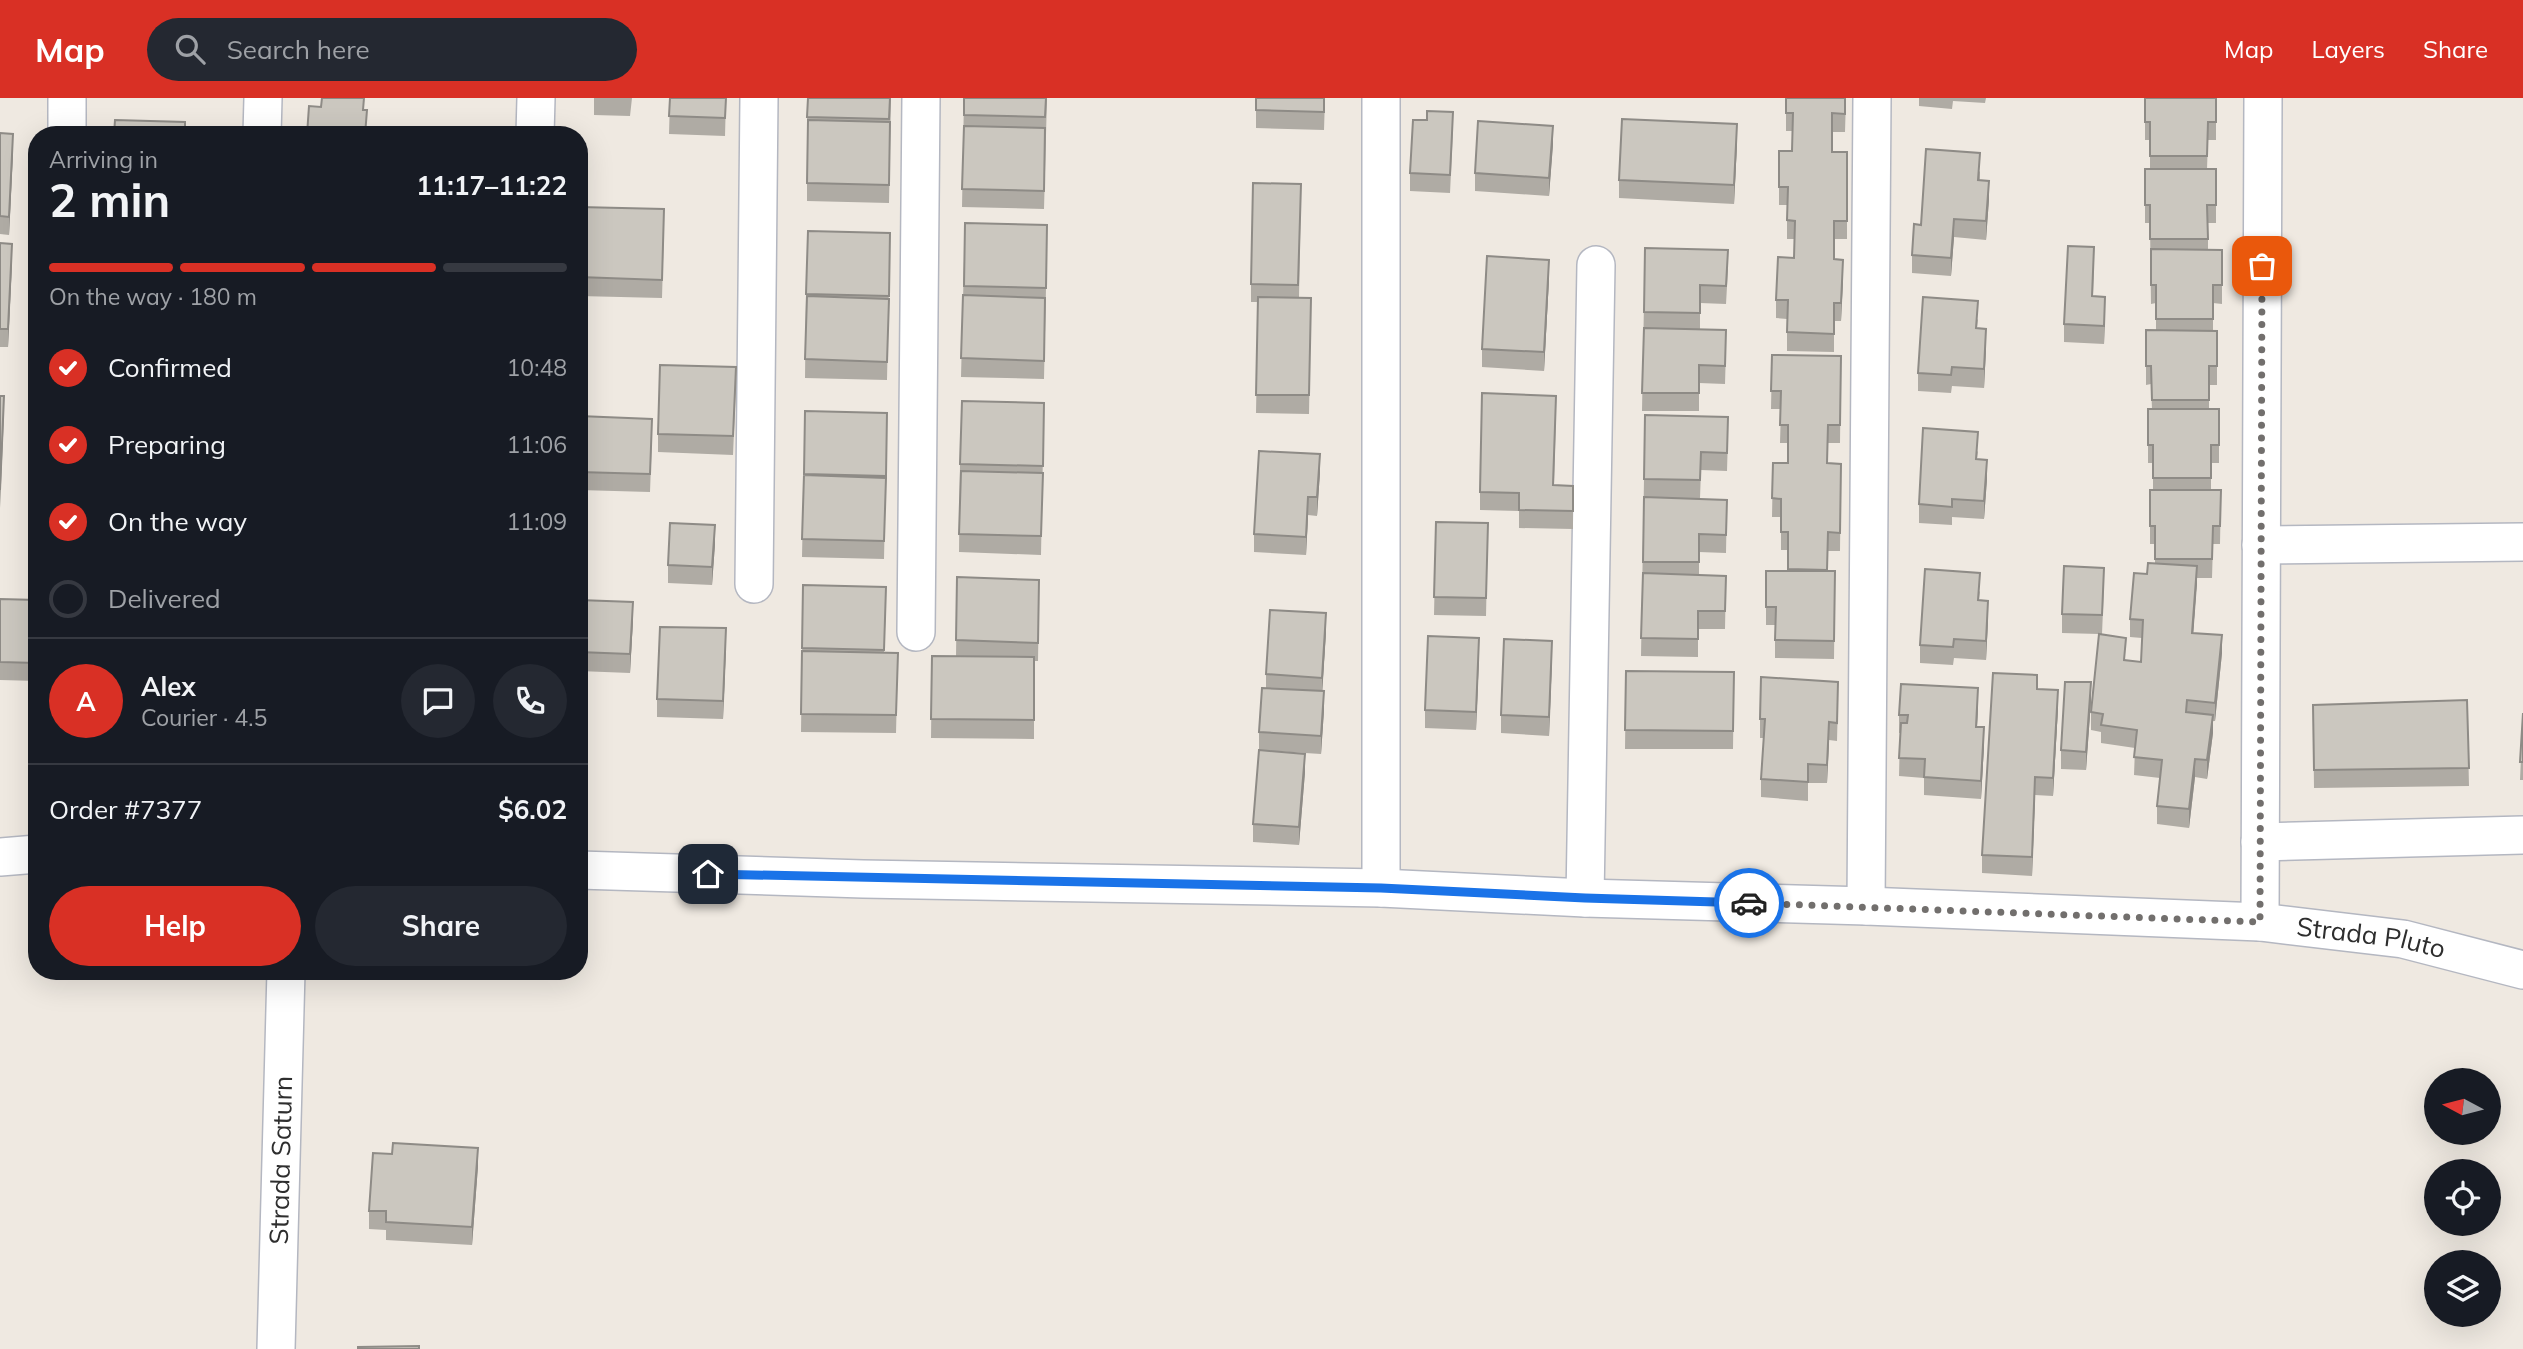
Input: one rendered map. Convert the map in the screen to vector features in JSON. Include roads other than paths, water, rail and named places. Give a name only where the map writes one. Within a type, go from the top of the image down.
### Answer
[{"type":"street","points":[[67,98],[67,126]]},
{"type":"street","points":[[262,126],[263,98]]},
{"type":"street","points":[[535,126],[536,98]]},
{"type":"street","points":[[754,584],[759,98]]},
{"type":"street","points":[[916,632],[920,98]]},
{"type":"street","points":[[1381,98],[1381,888]]},
{"type":"street","points":[[1866,906],[1872,98]]},
{"type":"street","points":[[2260,922],[2263,98]]},
{"type":"street","points":[[1585,898],[1596,265]]},
{"type":"street","points":[[2261,545],[2523,542]]},
{"type":"street","points":[[2260,842],[2523,835]]},
{"type":"street","points":[[0,857],[28,855]]},
{"type":"street","name":"Strada Pluto","points":[[588,870],[877,879],[1381,888],[1585,898],[2260,922],[2403,939],[2523,970]]},
{"type":"street","name":"Strada Saturn","points":[[276,1349],[286,980]]}]
